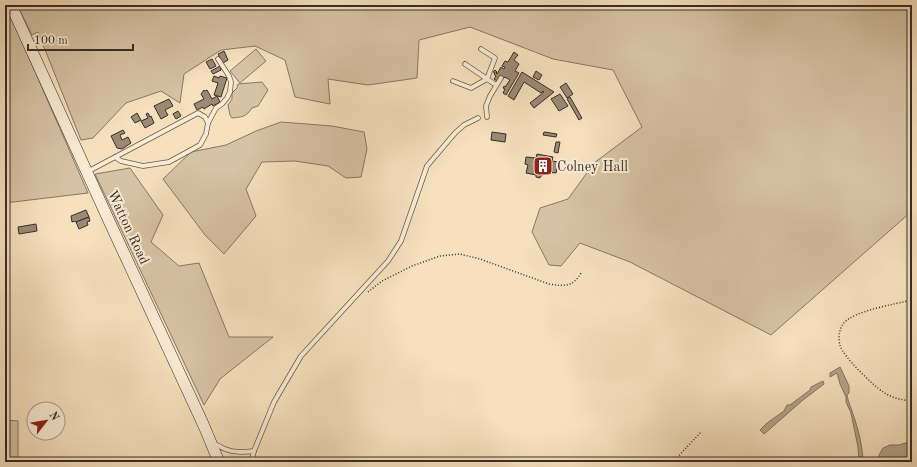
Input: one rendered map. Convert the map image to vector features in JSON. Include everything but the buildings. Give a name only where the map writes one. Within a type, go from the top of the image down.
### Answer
[{"type":"main road","name":"Watton Road","points":[[11,5],[219,462]]},
{"type":"lane","points":[[453,81],[471,88],[487,79],[495,58],[481,49]]},
{"type":"lane","points":[[115,157],[121,161],[143,166],[169,162],[200,145],[206,134],[208,123],[216,108],[222,104],[230,92],[231,82],[229,76],[218,59]]},
{"type":"lane","points":[[465,64],[496,85]]},
{"type":"lane","points":[[487,117],[486,106],[501,78]]},
{"type":"lane","points":[[87,172],[198,113],[205,117],[208,123]]},
{"type":"lane","points":[[251,462],[274,402],[301,356],[388,260],[401,242],[427,166],[464,125],[478,118]]},
{"type":"lane","points":[[212,444],[216,444],[226,450],[240,453],[254,451]]},
{"type":"path","points":[[366,293],[382,281],[412,266],[440,256],[460,254],[480,259],[549,284],[569,284],[576,280],[581,273]]},
{"type":"path","points":[[912,300],[862,313],[843,324],[839,334],[840,345],[845,356],[862,373],[884,393],[900,400],[912,401]]},
{"type":"path","points":[[673,462],[701,432]]},
{"type":"shaded area","points":[[6,5],[88,193],[5,203]]},
{"type":"shaded area","points":[[17,5],[912,5],[912,211],[771,335],[630,262],[580,243],[561,266],[549,265],[532,232],[540,208],[568,199],[594,163],[642,127],[613,70],[553,59],[470,27],[419,40],[417,78],[368,85],[328,79],[330,104],[295,97],[285,60],[255,46],[221,50],[184,74],[180,103],[161,91],[126,103],[93,138],[81,140],[38,32],[32,35]]},
{"type":"shaded area","points":[[256,49],[266,61],[240,83],[230,71]]},
{"type":"shaded area","points":[[262,82],[268,90],[258,106],[252,108],[244,116],[232,118],[228,105],[232,99],[232,93],[237,88],[238,84]]},
{"type":"shaded area","points":[[281,122],[332,126],[364,132],[367,149],[361,177],[346,178],[328,166],[295,161],[262,162],[246,189],[256,216],[224,254],[205,235],[163,179],[191,152],[226,145],[256,131]]},
{"type":"shaded area","points":[[130,168],[163,215],[151,242],[179,266],[199,263],[229,337],[273,337],[220,379],[204,405],[95,174]]},
{"type":"shaded area","points":[[840,367],[849,386],[847,398],[858,432],[863,462],[859,462],[858,447],[851,413],[837,373],[830,377],[830,373]]},
{"type":"shaded area","points":[[823,381],[824,384],[764,434],[760,430],[784,411],[787,405],[790,405],[810,390],[811,387]]},
{"type":"shaded area","points":[[5,420],[18,421],[18,462],[5,462]]},
{"type":"shaded area","points":[[912,441],[912,462],[879,462],[879,455],[883,448],[890,445],[899,445]]},
{"type":"place","name":"Colney Hall","points":[[543,166]]}]
